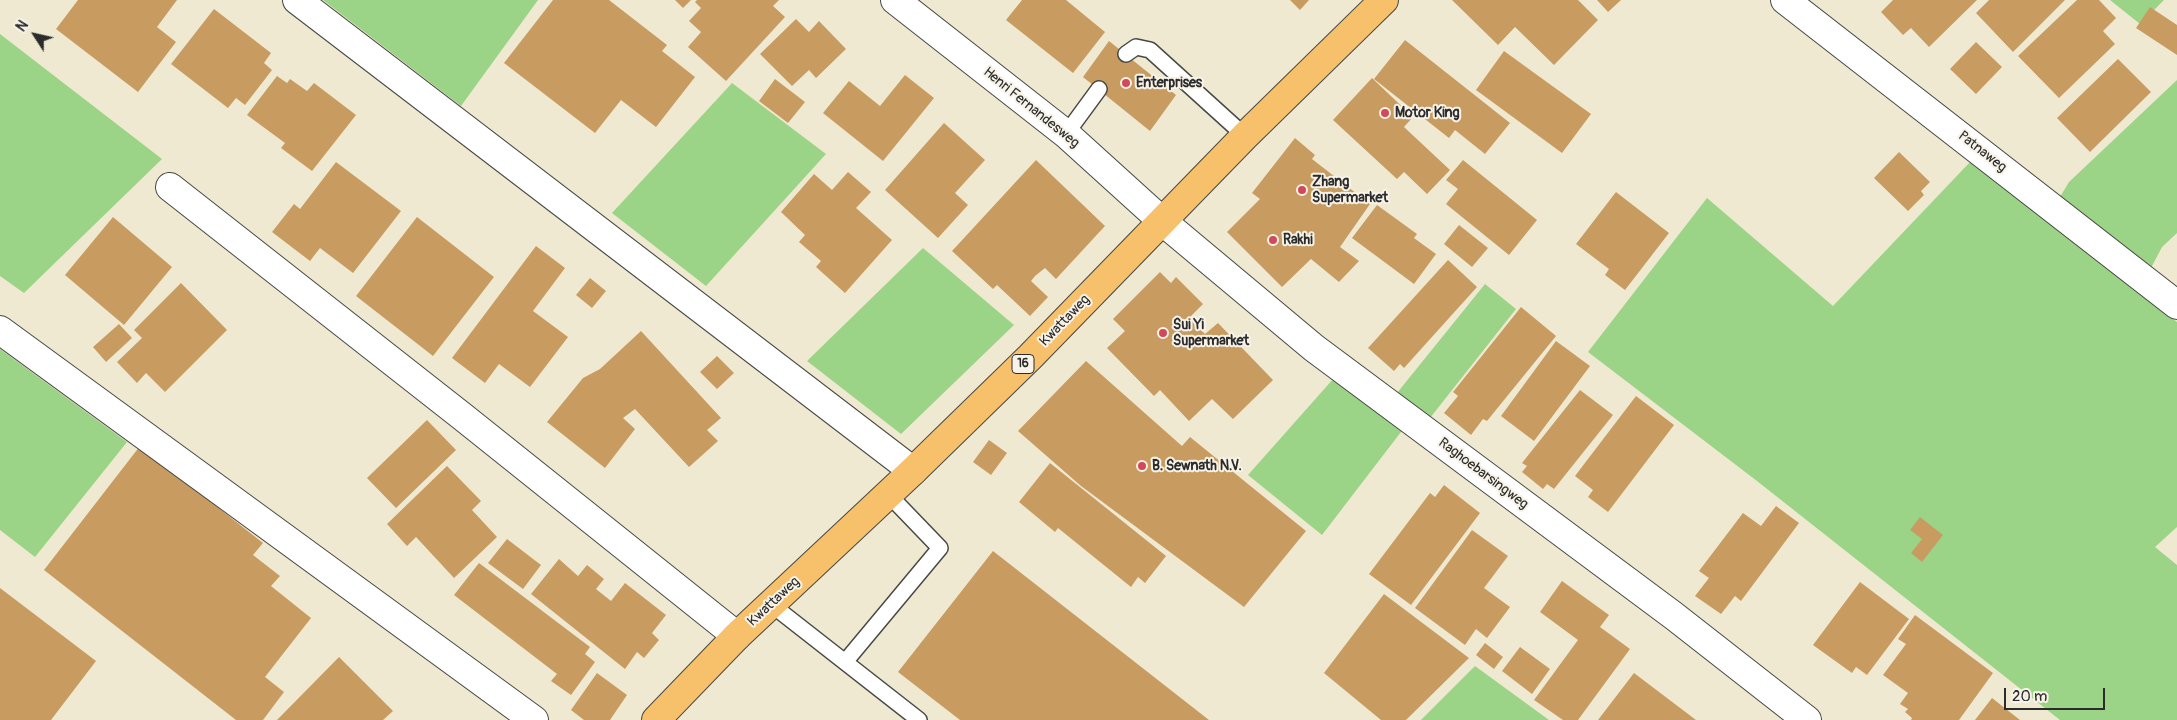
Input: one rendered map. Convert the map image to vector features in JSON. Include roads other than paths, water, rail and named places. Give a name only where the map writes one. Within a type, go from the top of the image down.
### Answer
[{"type":"main road","name":"Kwattaweg","points":[[656,720],[737,636],[913,471],[1030,357],[1245,136],[1384,0]]},
{"type":"street","points":[[297,0],[913,471]]},
{"type":"street","name":"Henri Fernandesweg","points":[[895,0],[1066,134],[1162,221]]},
{"type":"street","name":"Patnaweg","points":[[1785,0],[2177,305]]},
{"type":"street","points":[[170,187],[464,417],[737,636]]},
{"type":"street","name":"Raghoebarsingweg","points":[[1162,221],[1314,348],[1674,616],[1807,720]]},
{"type":"street","points":[[0,330],[534,720]]},
{"type":"lane","points":[[1126,54],[1136,47],[1150,50],[1245,136]]},
{"type":"lane","points":[[1066,134],[1099,89]]},
{"type":"lane","points":[[845,662],[940,548],[888,494]]},
{"type":"lane","points":[[772,604],[919,720]]},
{"type":"place","name":"Enterprises","points":[[1126,83]]},
{"type":"place","name":"Motor King","points":[[1385,113]]},
{"type":"place","name":"Zhang Supermarket","points":[[1302,190]]},
{"type":"place","name":"Rakhi","points":[[1273,240]]},
{"type":"place","name":"Sui Yi Supermarket","points":[[1163,333]]},
{"type":"place","name":"B. Sewnath N.V.","points":[[1142,466]]}]
